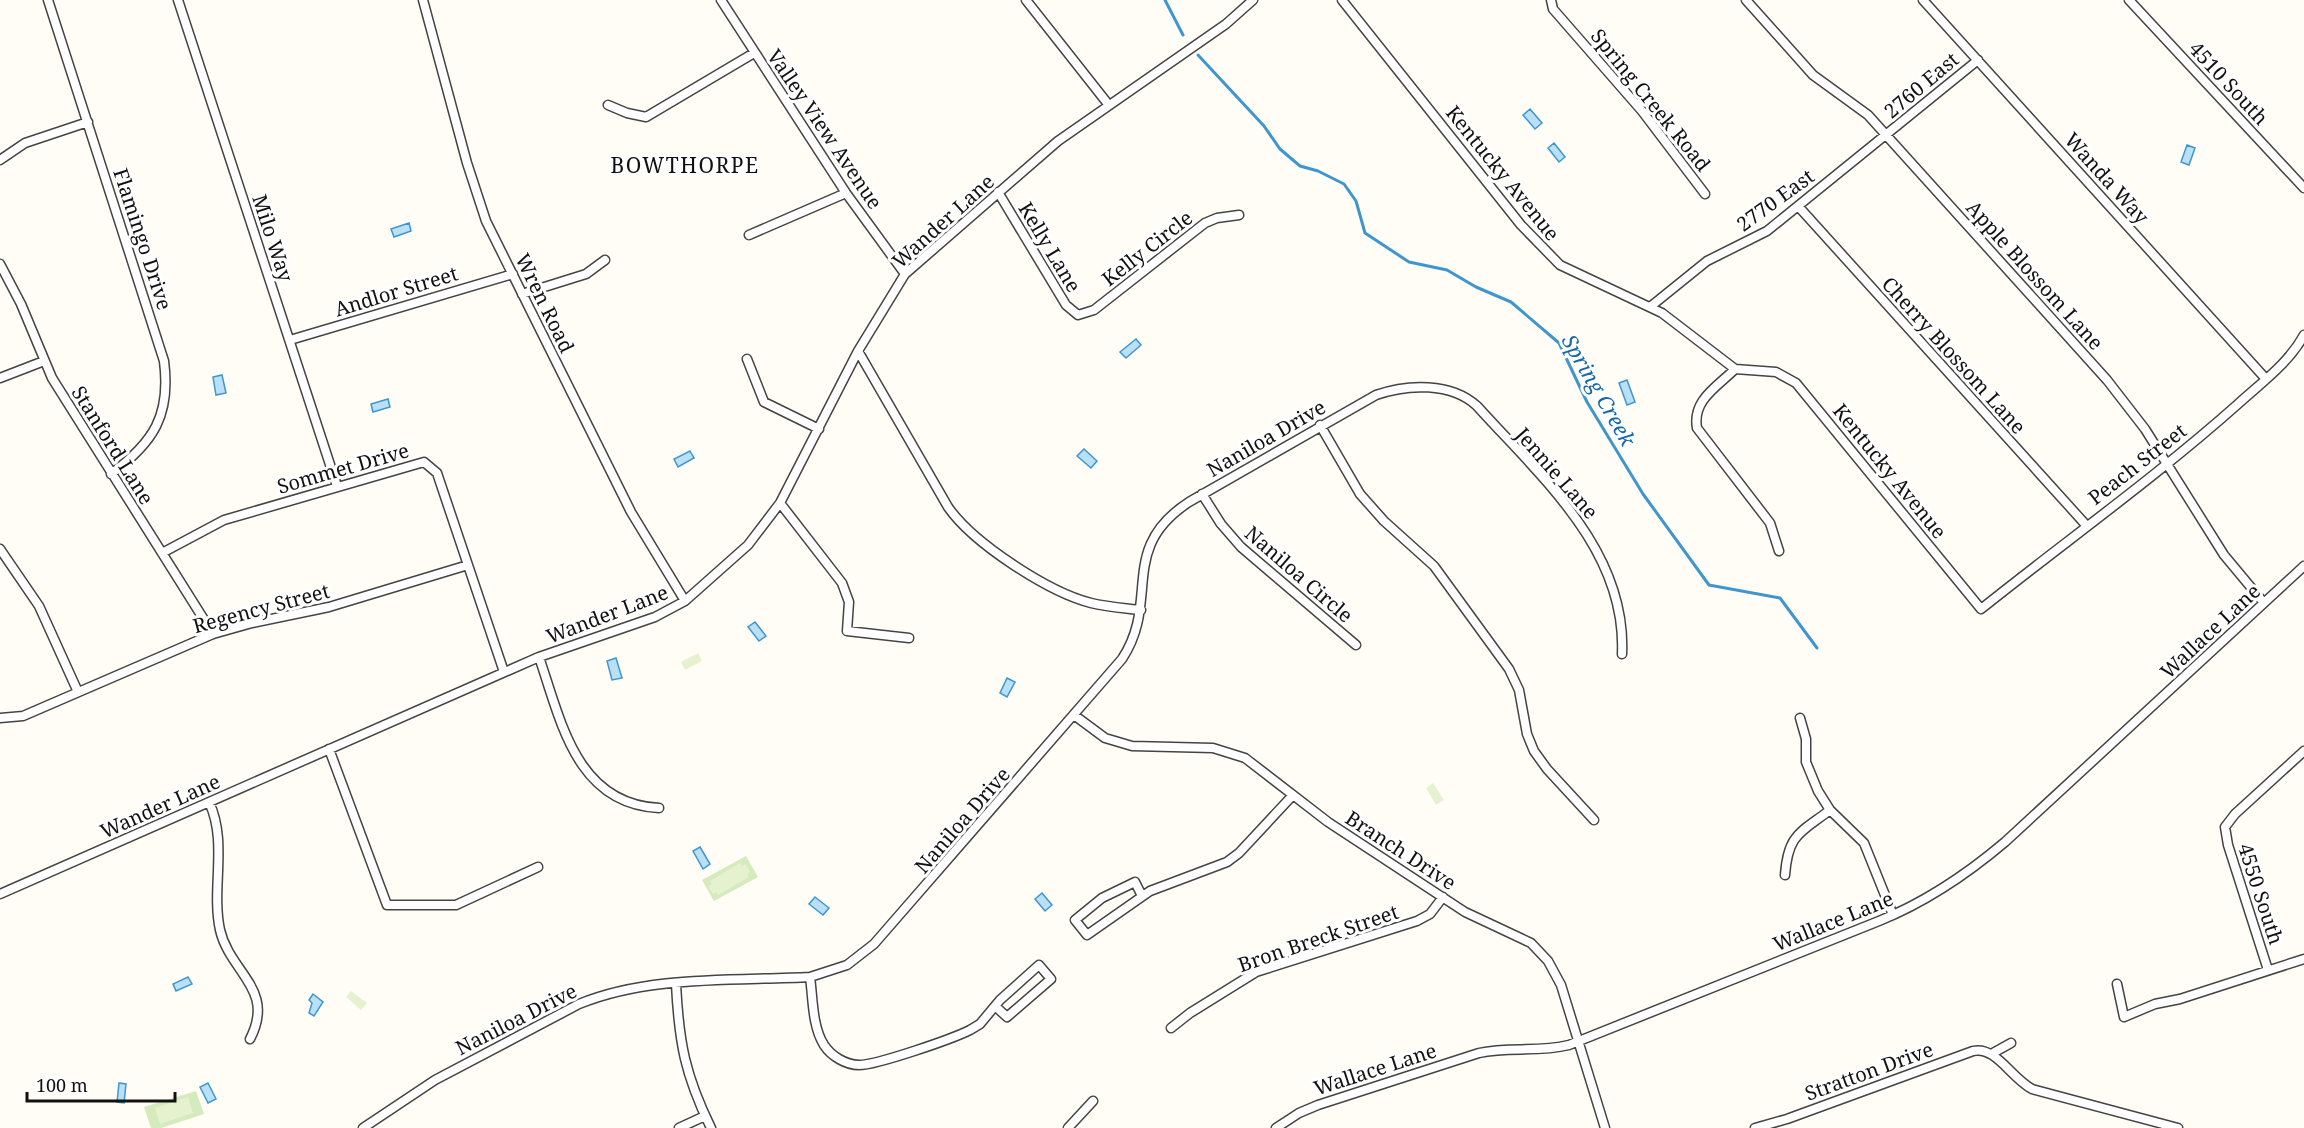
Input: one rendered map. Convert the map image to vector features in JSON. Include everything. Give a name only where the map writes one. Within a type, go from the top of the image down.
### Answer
[{"type":"street","name":"Flamingo Drive","points":[[48,0],[157,334],[167,381],[162,414],[152,436],[132,458],[111,474]]},
{"type":"street","name":"Milo Way","points":[[178,0],[338,486]]},
{"type":"street","name":"Wren Road","points":[[423,0],[477,195],[522,294],[631,512],[685,601]]},
{"type":"street","name":"Valley View Avenue","points":[[721,0],[846,193],[905,274]]},
{"type":"street","points":[[1026,0],[1108,104]]},
{"type":"street","name":"Wander Lane","points":[[0,894],[539,657],[655,617],[685,601],[748,545],[780,503],[858,351],[905,274],[1058,141],[1226,24],[1253,0]]},
{"type":"street","name":"Kentucky Avenue","points":[[1342,0],[1521,225],[1551,258],[1571,271],[1669,318],[1735,369],[1776,372],[1796,382],[1981,609]]},
{"type":"street","name":"Spring Creek Road","points":[[1551,0],[1554,9],[1642,111],[1705,194]]},
{"type":"street","name":"Apple Blossom Lane","points":[[1746,0],[1814,75],[1828,88],[1856,104],[1886,135],[2107,380],[2145,429],[2224,555],[2264,603]]},
{"type":"street","name":"Wanda Way","points":[[1923,0],[2266,379]]},
{"type":"street","name":"4510 South","points":[[2129,0],[2304,188]]},
{"type":"street","points":[[608,105],[627,113],[646,117],[754,52]]},
{"type":"street","name":"2760 East","points":[[1886,135],[1977,60]]},
{"type":"street","points":[[0,160],[25,143],[88,122]]},
{"type":"street","name":"2770 East","points":[[1650,307],[1697,267],[1756,239],[1886,135]]},
{"type":"street","name":"Kelly Lane","points":[[998,192],[1066,305],[1078,315]]},
{"type":"street","points":[[749,235],[846,193]]},
{"type":"street","name":"Cherry Blossom Lane","points":[[1798,206],[2086,525]]},
{"type":"street","name":"Kelly Circle","points":[[1078,315],[1094,310],[1205,223],[1217,218],[1239,215]]},
{"type":"street","points":[[522,294],[586,274],[605,260]]},
{"type":"street","name":"Stanford Lane","points":[[0,264],[21,304],[44,361],[79,425],[213,634]]},
{"type":"street","name":"Andlor Street","points":[[290,340],[513,274]]},
{"type":"street","name":"Peach Street","points":[[1981,609],[2166,463],[2266,379],[2297,347],[2304,335]]},
{"type":"street","points":[[858,351],[948,507],[959,523],[976,540],[1000,556],[1089,603],[1141,610]]},
{"type":"street","points":[[747,359],[764,402],[819,429]]},
{"type":"street","points":[[0,378],[44,361]]},
{"type":"street","points":[[1735,369],[1696,409],[1697,428],[1770,523],[1779,551]]},
{"type":"street","name":"Naniloa Drive","points":[[363,1128],[435,1080],[579,1004],[624,989],[810,977],[847,965],[874,944],[1128,650],[1138,628],[1142,570],[1151,541],[1172,514],[1320,425],[1368,399],[1395,390],[1433,388],[1462,396]]},
{"type":"street","name":"Jennie Lane","points":[[1462,396],[1477,406],[1584,527],[1600,556],[1609,583],[1622,628],[1622,654]]},
{"type":"street","points":[[1320,425],[1360,494],[1379,516],[1434,566],[1509,669],[1519,690],[1527,734],[1534,751],[1547,769],[1594,820]]},
{"type":"street","name":"Sommet Drive","points":[[162,553],[224,520],[415,463],[429,463],[437,473],[504,672]]},
{"type":"street","name":"Naniloa Circle","points":[[1203,494],[1221,524],[1241,548],[1356,645]]},
{"type":"street","points":[[780,503],[842,583],[849,602],[847,631],[909,638]]},
{"type":"street","points":[[0,549],[39,606],[78,692]]},
{"type":"street","name":"Regency Street","points":[[0,718],[23,716],[213,634],[252,623],[329,607],[468,565]]},
{"type":"street","name":"Wallace Lane","points":[[1276,1128],[1318,1104],[1479,1053],[1498,1050],[1539,1051],[1578,1041],[1893,915],[1941,890],[1988,856],[2304,566]]},
{"type":"street","points":[[539,657],[571,750],[580,765],[619,797],[636,806],[659,808]]},
{"type":"street","name":"Branch Drive","points":[[1074,715],[1105,738],[1132,746],[1213,748],[1237,754],[1260,767],[1328,822],[1443,897],[1474,916],[1524,938],[1537,949],[1557,976],[1605,1128]]},
{"type":"street","points":[[1800,717],[1806,739],[1807,766],[1830,810],[1864,843],[1893,915]]},
{"type":"street","points":[[329,749],[387,905],[456,905],[538,867]]},
{"type":"street","name":"4550 South","points":[[2268,970],[2228,846],[2225,827],[2235,814],[2304,751]]},
{"type":"street","points":[[1146,893],[1135,882],[1102,898],[1075,920],[1087,935],[1146,893],[1227,862],[1246,846],[1293,795]]},
{"type":"street","points":[[209,802],[218,827],[220,929],[228,950],[250,983],[258,1005],[258,1021],[250,1039]]},
{"type":"street","points":[[1785,875],[1787,855],[1792,841],[1802,829],[1830,810]]},
{"type":"street","name":"Bron Breck Street","points":[[1171,1028],[1249,975],[1417,921],[1430,914],[1443,897]]},
{"type":"street","points":[[2117,984],[2124,1017],[2155,1004],[2180,999],[2304,959]]},
{"type":"street","points":[[810,977],[819,1035],[831,1053],[848,1063],[870,1064],[963,1034],[980,1024],[995,1006],[1039,965],[1051,979],[1007,1017],[995,1006]]},
{"type":"street","points":[[676,984],[683,1058],[690,1084],[711,1128]]},
{"type":"street","name":"Stratton Drive","points":[[1755,1128],[1972,1051],[1985,1049],[1993,1053],[2011,1043]]},
{"type":"street","points":[[1993,1053],[2018,1082],[2031,1089],[2178,1128]]},
{"type":"street","points":[[1068,1128],[1093,1101]]},
{"type":"street","points":[[679,1128],[705,1116]]},
{"type":"green space","points":[[698,653],[702,661],[685,670],[681,662]]},
{"type":"green space","points":[[1433,783],[1444,800],[1436,805],[1426,788]]},
{"type":"green space","points":[[746,856],[758,877],[714,901],[702,880]]},
{"type":"green space","points":[[740,863],[742,866],[746,864],[750,872],[747,874],[749,877],[718,895],[716,892],[713,894],[708,886],[712,884],[710,881]]},
{"type":"green space","points":[[351,991],[367,1003],[361,1010],[346,997]]},
{"type":"green space","points":[[196,1091],[204,1114],[161,1128],[151,1128],[144,1107]]},
{"type":"green space","points":[[188,1097],[193,1113],[160,1124],[155,1108]]},
{"type":"water","points":[[1530,109],[1542,123],[1535,129],[1523,115]]},
{"type":"water","points":[[1554,143],[1565,157],[1559,162],[1548,148]]},
{"type":"water","points":[[2187,145],[2195,148],[2189,165],[2181,162]]},
{"type":"water","points":[[409,223],[411,231],[394,237],[391,229]]},
{"type":"water","points":[[1136,339],[1141,345],[1126,358],[1120,352]]},
{"type":"water","points":[[222,375],[226,393],[216,395],[213,377]]},
{"type":"water","points":[[1627,380],[1635,402],[1627,405],[1619,383]]},
{"type":"water","points":[[388,399],[390,407],[373,412],[371,404]]},
{"type":"water","points":[[1084,449],[1097,461],[1091,468],[1077,456]]},
{"type":"water","points":[[690,451],[694,458],[678,467],[674,459]]},
{"type":"water","points":[[755,622],[766,636],[759,641],[748,627]]},
{"type":"water","points":[[616,658],[622,678],[612,680],[607,661]]},
{"type":"water","points":[[1007,678],[1015,682],[1007,697],[1000,693]]},
{"type":"water","points":[[700,847],[710,864],[703,869],[693,851]]},
{"type":"water","points":[[1042,893],[1052,905],[1045,911],[1035,899]]},
{"type":"water","points":[[815,897],[829,908],[823,915],[809,904]]},
{"type":"water","points":[[188,977],[192,984],[176,991],[173,984]]},
{"type":"water","points":[[313,994],[323,1002],[314,1016],[309,1013],[312,1003],[309,1000]]},
{"type":"water","points":[[119,1083],[126,1084],[124,1103],[117,1102]]},
{"type":"water","points":[[208,1083],[216,1099],[208,1103],[200,1087]]},
{"type":"waterway","name":"Spring Creek","points":[[1165,0],[1183,35]]},
{"type":"waterway","name":"Spring Creek","points":[[1198,55],[1264,126],[1280,149],[1300,166],[1318,171],[1344,184],[1356,201],[1365,233],[1409,262],[1447,270],[1476,287],[1511,302],[1559,343],[1587,402],[1643,494],[1709,585],[1780,598],[1817,648]]},
{"type":"district","name":"BOWTHORPE","points":[[685,165]]}]
